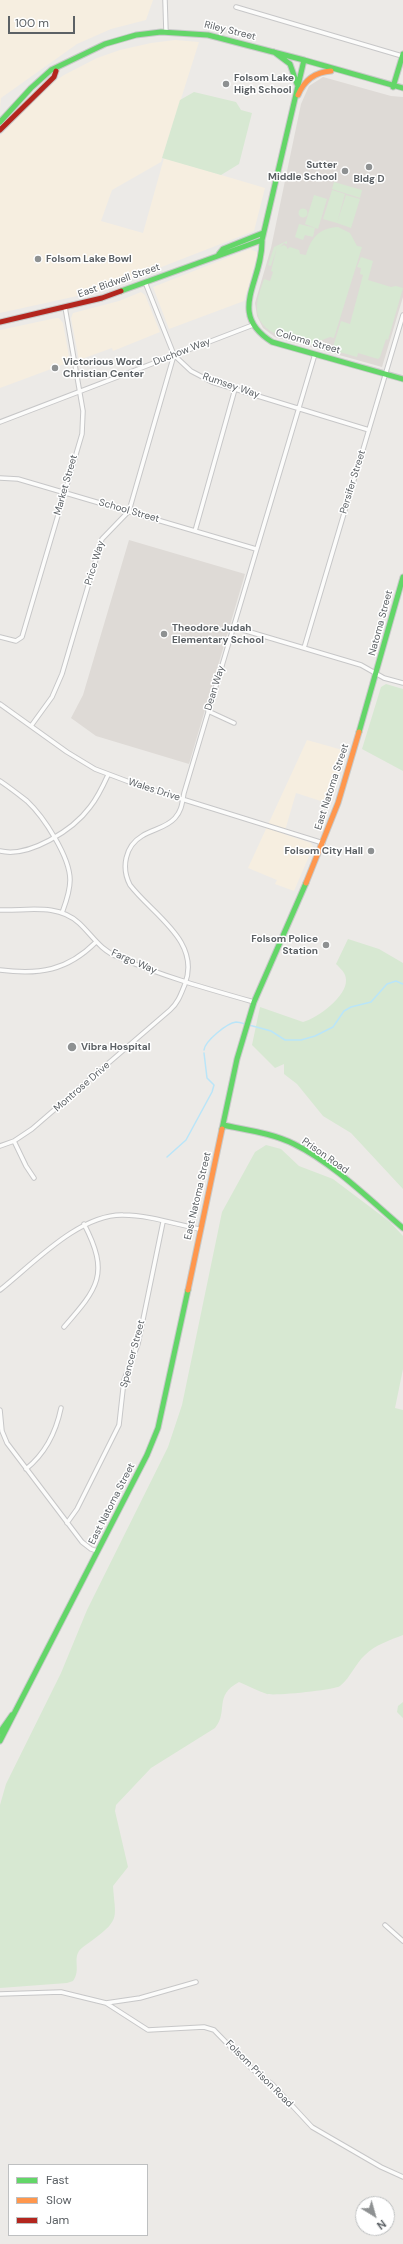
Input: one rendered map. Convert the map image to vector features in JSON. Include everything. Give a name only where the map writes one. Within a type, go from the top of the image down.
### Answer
[{"type":"main road","name":"Riley Street","points":[[0,122],[51,70],[56,71],[84,54],[111,42],[139,35],[166,32],[214,35],[345,73],[403,88]]},
{"type":"main road","points":[[274,52],[290,64],[298,86]]},
{"type":"main road","points":[[393,86],[403,55]]},
{"type":"main road","points":[[253,325],[248,303],[262,256],[263,233],[304,60]]},
{"type":"main road","points":[[398,69],[403,76]]},
{"type":"main road","points":[[293,106],[299,92],[316,74],[325,70],[345,73]]},
{"type":"main road","name":"Riley Street","points":[[0,130],[54,77],[56,71]]},
{"type":"main road","points":[[22,107],[25,99],[42,82],[43,77]]},
{"type":"main road","name":"East Bidwell Street","points":[[219,254],[223,249],[263,233]]},
{"type":"main road","name":"East Bidwell Street","points":[[0,322],[65,308],[102,298],[219,254],[226,254],[262,240]]},
{"type":"main road","name":"Coloma Street","points":[[253,325],[259,333],[272,342],[403,379]]},
{"type":"main road","name":"Natoma Street","points":[[377,673],[403,578]]},
{"type":"main road","name":"East Natoma Street","points":[[0,1732],[14,1713],[147,1455],[158,1428],[199,1229],[240,1048],[254,1002],[323,843],[338,802],[377,673]]},
{"type":"main road","name":"Prison Road","points":[[223,1125],[268,1135],[294,1144],[328,1166],[403,1228]]},
{"type":"main road","name":"East Natoma Street","points":[[0,1741],[11,1724],[14,1713]]},
{"type":"street","points":[[165,0],[166,32]]},
{"type":"street","points":[[236,7],[403,55]]},
{"type":"street","name":"Rumsey Way","points":[[145,282],[174,356],[198,376],[298,409],[369,430]]},
{"type":"street","name":"Market Street","points":[[0,637],[16,641],[22,637],[83,427],[83,411],[80,391],[65,308]]},
{"type":"street","name":"Persifer Street","points":[[304,648],[403,315]]},
{"type":"street","name":"Duchow Way","points":[[0,422],[253,325]]},
{"type":"street","name":"Dean Way","points":[[186,982],[189,965],[184,945],[130,885],[125,867],[126,856],[134,843],[142,836],[172,821],[180,811],[208,711],[315,354]]},
{"type":"street","name":"Price Way","points":[[31,726],[52,697],[62,674],[102,539],[129,511],[174,356]]},
{"type":"street","points":[[195,530],[235,389]]},
{"type":"street","name":"School Street","points":[[0,478],[18,479],[256,549]]},
{"type":"street","points":[[233,627],[361,665],[384,678],[403,683]]},
{"type":"street","name":"Wales Drive","points":[[0,704],[80,761],[108,775],[183,800],[323,843]]},
{"type":"street","points":[[208,711],[234,723]]},
{"type":"street","points":[[0,851],[23,852],[52,837],[86,813],[96,799],[108,775]]},
{"type":"street","points":[[0,781],[32,807],[64,856],[70,873],[70,888],[62,913]]},
{"type":"street","name":"Fargo Way","points":[[0,910],[43,909],[62,913],[78,922],[96,942],[117,957],[186,982],[254,1002]]},
{"type":"street","points":[[0,970],[19,971],[62,966],[76,960],[96,942]]},
{"type":"street","name":"Montrose Drive","points":[[0,1146],[14,1141],[32,1130],[170,1010],[178,1002],[186,982]]},
{"type":"street","points":[[14,1141],[26,1166],[34,1178]]},
{"type":"street","points":[[0,1290],[84,1224],[105,1217],[122,1215],[199,1229]]},
{"type":"street","name":"Spencer Street","points":[[67,1523],[77,1509],[119,1426],[124,1380],[138,1344],[163,1222]]},
{"type":"street","points":[[64,1327],[90,1295],[98,1277],[98,1253],[84,1224]]},
{"type":"street","points":[[26,1469],[39,1457],[48,1444],[57,1426],[61,1408]]},
{"type":"street","points":[[0,1410],[5,1440],[86,1546],[97,1551]]},
{"type":"street","points":[[385,1926],[403,1941]]},
{"type":"street","name":"Folsom Prison Road","points":[[106,2003],[140,1998],[196,1982]]},
{"type":"street","name":"Folsom Prison Road","points":[[0,1994],[54,1991],[106,2003],[148,2030],[204,2027],[214,2030],[252,2069],[280,2092],[312,2127],[381,2168],[403,2177]]},
{"type":"shaded area","points":[[0,0],[153,0],[146,20],[111,29],[77,44],[1,98],[0,108]]},
{"type":"shaded area","points":[[175,40],[199,42],[161,162],[112,190],[101,221],[143,233],[164,158],[265,188],[254,231],[100,291],[0,313],[0,136],[49,85],[64,75],[97,58],[120,50],[151,43]]},
{"type":"shaded area","name":"Sutter Middle School","points":[[323,77],[391,96],[403,97],[403,297],[382,367],[275,337],[263,328],[257,316],[255,303],[271,248],[301,104],[309,86]]},
{"type":"shaded area","points":[[250,249],[257,252],[257,257],[244,301],[169,329],[153,287]]},
{"type":"shaded area","points":[[141,292],[145,295],[160,332],[113,351],[112,348],[79,360],[71,318],[73,313],[119,301]]},
{"type":"shaded area","points":[[59,318],[63,323],[70,362],[0,388],[0,330]]},
{"type":"shaded area","name":"Theodore Judah Elementary School","points":[[129,540],[245,574],[189,764],[96,736],[71,718],[83,695]]},
{"type":"shaded area","points":[[307,740],[346,751],[330,804],[296,793],[284,834],[311,843],[313,847],[294,891],[275,884],[277,880],[248,868]]},
{"type":"green space","points":[[194,92],[236,102],[241,110],[252,113],[239,164],[221,175],[162,158],[180,100]]},
{"type":"green space","points":[[334,182],[362,190],[360,198],[332,189]]},
{"type":"green space","points":[[332,190],[345,194],[337,223],[323,219]]},
{"type":"green space","points":[[314,195],[327,199],[318,229],[305,224]]},
{"type":"green space","points":[[346,195],[360,199],[351,228],[337,223]]},
{"type":"green space","points":[[303,208],[308,213],[303,218],[298,213]]},
{"type":"green space","points":[[299,224],[315,228],[313,237],[305,235],[303,240],[295,237]]},
{"type":"green space","points":[[338,227],[350,233],[357,246],[362,247],[334,338],[330,337],[317,342],[316,346],[288,339],[270,331],[258,317],[257,307],[258,297],[264,279],[270,281],[273,272],[271,271],[277,247],[271,266],[268,265],[274,247],[287,241],[287,244],[284,243],[280,247],[284,245],[287,249],[290,247],[299,250],[300,254],[306,255],[310,244],[317,235],[326,229]]},
{"type":"green space","points":[[361,257],[373,261],[368,280],[391,287],[396,286],[403,288],[388,340],[386,339],[378,359],[358,353],[357,357],[332,350],[341,321],[350,324],[363,275],[360,274],[361,268],[357,267]]},
{"type":"green space","points":[[386,684],[403,689],[403,771],[362,749],[381,687]]},
{"type":"green space","points":[[348,939],[379,949],[403,963],[403,1189],[351,1133],[323,1116],[297,1084],[284,1074],[284,1064],[275,1068],[252,1045],[260,1007],[303,1022],[316,1016],[337,999],[345,986],[346,978],[344,973],[336,964]]},
{"type":"green space","points":[[266,1145],[281,1149],[299,1166],[333,1179],[390,1222],[403,1236],[403,1369],[395,1408],[403,1410],[403,1635],[383,1643],[369,1651],[347,1679],[336,1688],[305,1692],[267,1694],[239,1682],[231,1687],[224,1698],[221,1716],[215,1728],[151,1768],[116,1805],[115,1811],[128,1867],[113,1886],[115,1911],[112,1922],[109,1927],[84,1946],[77,1954],[77,1969],[73,1981],[67,1983],[0,1988],[0,1805],[6,1784],[61,1673],[87,1610],[168,1447],[182,1405],[222,1212],[255,1152]]},
{"type":"green space","points":[[403,1702],[403,1718],[397,1712],[398,1706]]},
{"type":"waterway","points":[[249,1025],[271,1031],[285,1040],[301,1040],[315,1036],[333,1027],[344,1011],[351,1007],[371,1002],[387,984],[396,981],[403,984]]},
{"type":"waterway","points":[[204,1050],[205,1046],[212,1037],[227,1026],[236,1022],[245,1024]]},
{"type":"waterway","points":[[167,1157],[186,1140],[212,1092],[214,1085],[207,1078],[204,1053]]},
{"type":"traffic: fast","points":[[0,122],[31,88],[51,70],[105,44],[136,35],[161,32],[208,35],[304,60]]},
{"type":"traffic: fast","points":[[274,52],[290,64],[297,84]]},
{"type":"traffic: fast","points":[[393,87],[403,54]]},
{"type":"traffic: fast","points":[[121,291],[262,240],[304,60],[403,88]]},
{"type":"traffic: fast","points":[[219,254],[223,249],[263,233]]},
{"type":"traffic: fast","points":[[262,240],[261,255],[250,296],[249,308],[251,320],[258,331],[272,342],[403,379]]},
{"type":"traffic: fast","points":[[359,732],[403,577]]},
{"type":"traffic: fast","points":[[222,1129],[237,1059],[254,1002],[306,883]]},
{"type":"traffic: fast","points":[[223,1125],[277,1137],[309,1152],[351,1183],[403,1228]]},
{"type":"traffic: fast","points":[[0,1741],[147,1455],[158,1428],[188,1290]]},
{"type":"traffic: fast","points":[[0,1732],[12,1715]]},
{"type":"traffic: slow","points":[[298,95],[303,85],[315,75],[331,71]]},
{"type":"traffic: slow","points":[[306,883],[338,803],[359,732]]},
{"type":"traffic: slow","points":[[188,1290],[222,1129]]},
{"type":"traffic: jam","points":[[0,130],[54,77],[56,71]]},
{"type":"traffic: jam","points":[[0,322],[102,298],[121,291]]},
{"type":"place","name":"Folsom Lake High School","points":[[226,84]]},
{"type":"place","name":"Bldg D","points":[[369,167]]},
{"type":"place","name":"Sutter Middle School","points":[[345,171]]},
{"type":"place","name":"Folsom Lake Bowl","points":[[38,259]]},
{"type":"place","name":"Victorious Word Christian Center","points":[[55,368]]},
{"type":"place","name":"Theodore Judah Elementary School","points":[[164,634]]},
{"type":"place","name":"Folsom City Hall","points":[[371,851]]},
{"type":"place","name":"Folsom Police Station","points":[[326,945]]},
{"type":"place","name":"Vibra Hospital","points":[[72,1047]]}]
